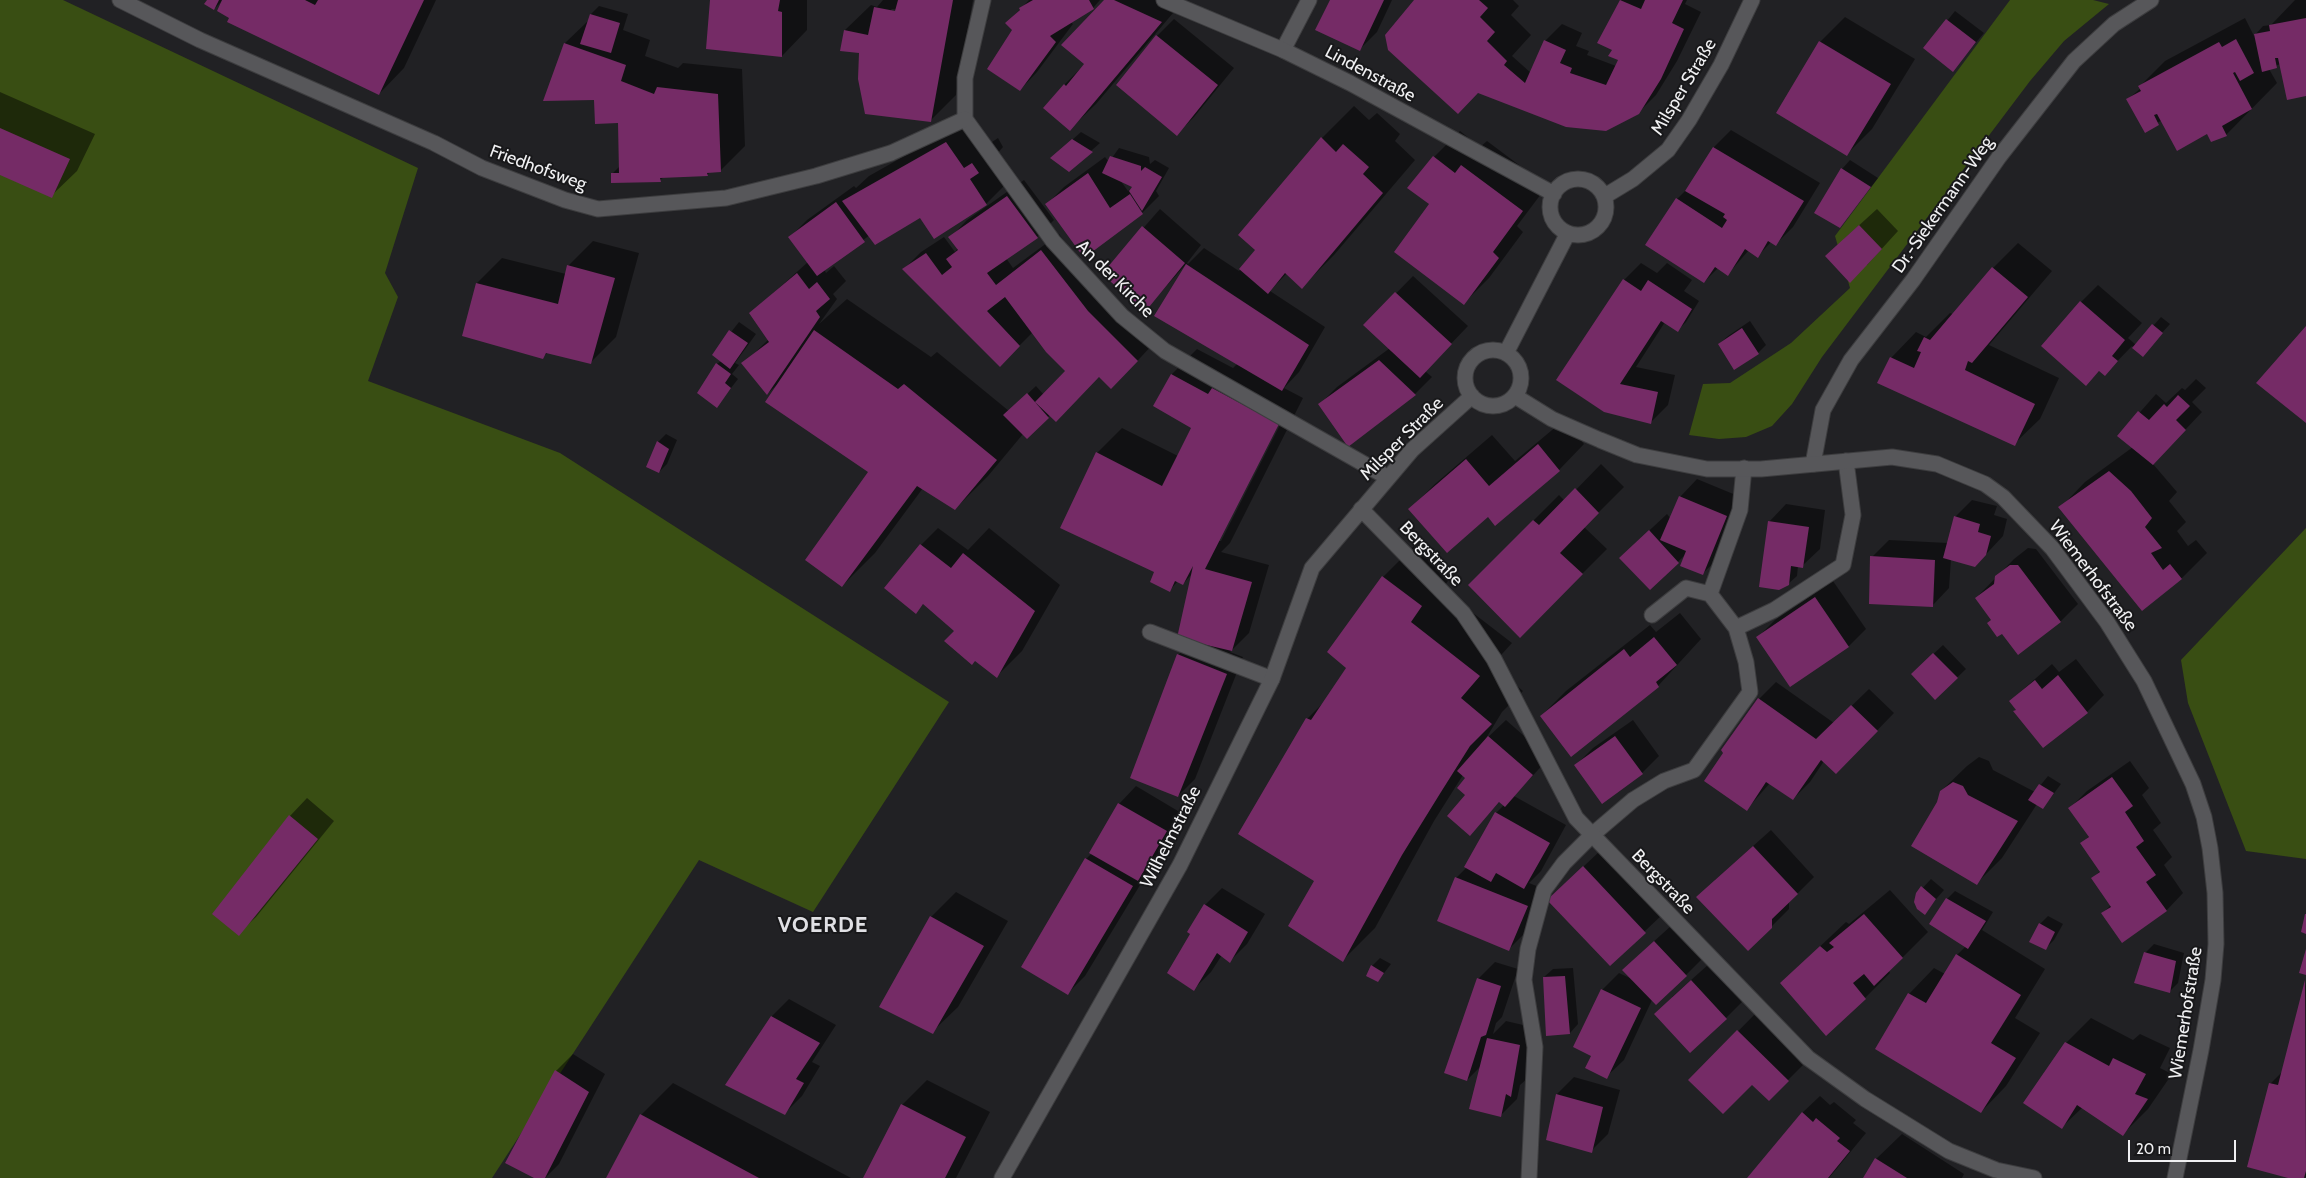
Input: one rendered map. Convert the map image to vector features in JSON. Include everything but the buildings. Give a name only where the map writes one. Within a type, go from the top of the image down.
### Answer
[{"type":"street","name":"Friedhofsweg","points":[[120,0],[200,40],[434,143],[482,168],[565,200],[598,209],[726,198],[844,168],[891,153],[965,119]]},
{"type":"street","points":[[965,119],[965,78],[983,0]]},
{"type":"street","name":"Lindenstraße","points":[[1164,0],[1283,50],[1350,83],[1554,194]]},
{"type":"street","points":[[1283,50],[1309,0]]},
{"type":"street","name":"Milsper Straße","points":[[1605,196],[1633,179],[1668,150],[1689,120],[1721,65],[1752,0]]},
{"type":"street","name":"Dr.-Siekermann-Weg","points":[[1813,464],[1822,410],[1851,360],[1913,280],[1999,157],[2074,62],[2114,24],[2151,0]]},
{"type":"street","name":"An der Kirche","points":[[965,119],[1053,241],[1122,316],[1165,351],[1387,477]]},
{"type":"street","points":[[1575,178],[1593,182],[1605,196],[1606,212],[1598,226],[1584,234],[1568,233],[1556,224],[1552,217],[1550,202],[1554,194],[1566,181],[1575,178]]},
{"type":"street","points":[[1506,353],[1568,233]]},
{"type":"street","points":[[1496,350],[1506,353],[1516,361],[1521,372],[1521,384],[1516,396],[1510,402],[1494,406],[1486,405],[1472,396],[1465,378],[1466,371],[1472,360],[1486,351],[1496,350]]},
{"type":"street","name":"Milsper Straße","points":[[1361,509],[1412,450],[1472,396]]},
{"type":"street","name":"Wiemerhofstraße","points":[[1516,396],[1552,420],[1637,455],[1707,469],[1813,464],[1892,457],[1937,464],[1985,484],[2003,497],[2052,548],[2086,593],[2135,667],[2169,730],[2193,784],[2204,817],[2215,893],[2216,936],[2212,992],[2175,1178]]},
{"type":"street","points":[[1736,628],[1774,610],[1843,565],[1853,515],[1846,461]]},
{"type":"street","points":[[1710,594],[1740,510],[1744,468]]},
{"type":"street","name":"Wilhelmstraße","points":[[1002,1178],[1180,865],[1272,679],[1312,568],[1361,509]]},
{"type":"street","name":"Bergstraße","points":[[1361,509],[1463,613],[1494,659],[1576,818],[1808,1058],[1865,1099],[1949,1151],[1996,1170],[2034,1178]]},
{"type":"street","points":[[1529,1178],[1535,1046],[1524,980],[1528,950],[1544,890],[1564,863],[1592,834],[1633,800],[1664,781],[1694,770],[1750,692],[1746,662],[1736,628],[1710,594],[1686,588],[1652,615]]},
{"type":"street","points":[[1150,632],[1272,679]]},
{"type":"green space","points":[[0,0],[63,0],[418,168],[385,273],[398,297],[368,381],[560,453],[949,702],[813,912],[699,860],[492,1178],[0,1178]]},
{"type":"green space","points":[[2010,0],[2093,0],[2109,4],[2064,41],[2030,81],[1822,357],[1792,404],[1772,426],[1746,437],[1719,439],[1689,435],[1703,384],[1730,383],[1791,343],[1850,288],[1835,236]]},
{"type":"green space","points":[[2306,528],[2306,859],[2246,851],[2188,703],[2181,660]]},
{"type":"district","name":"VOERDE","points":[[823,926]]}]
